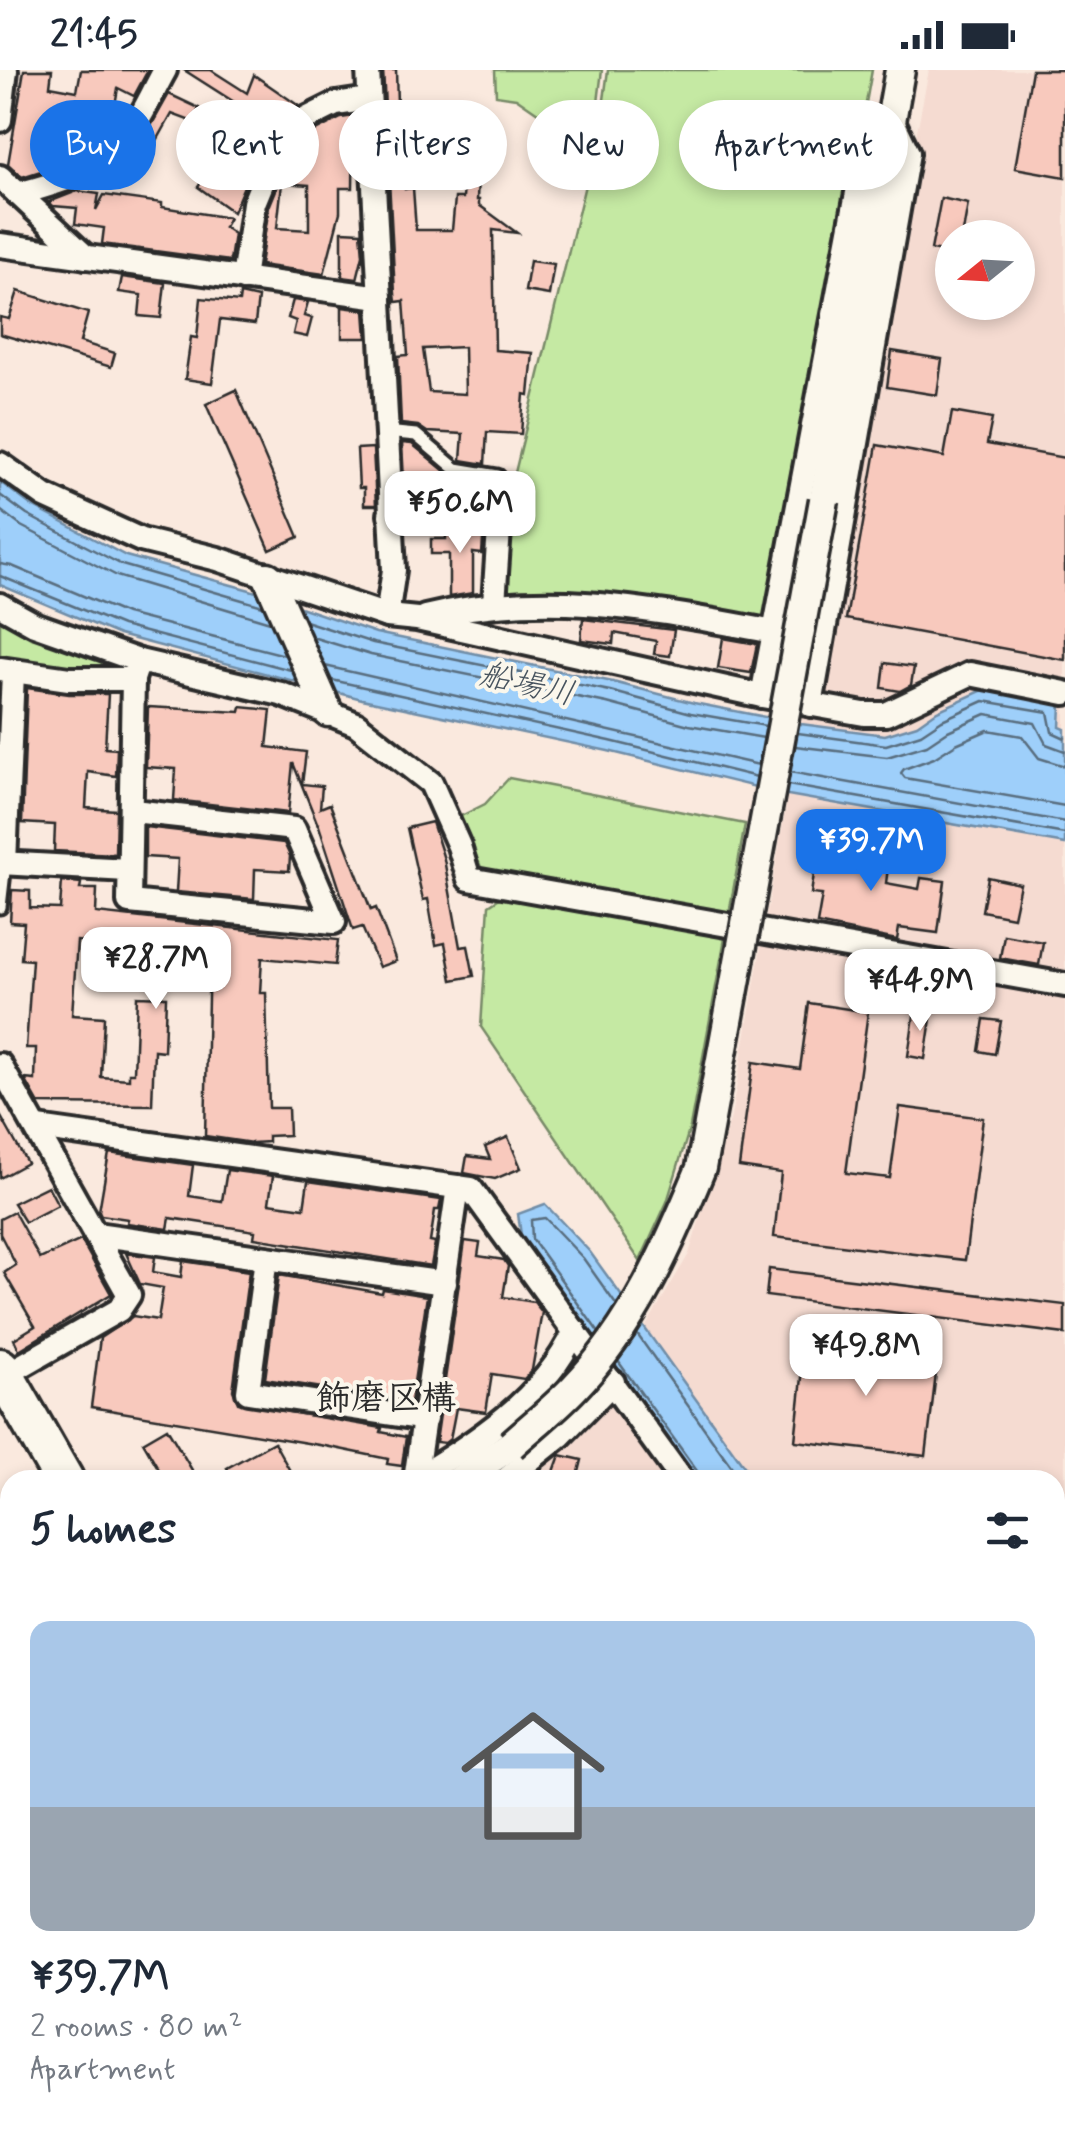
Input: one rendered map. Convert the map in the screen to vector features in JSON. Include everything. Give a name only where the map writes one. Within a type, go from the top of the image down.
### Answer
[{"type":"highway","points":[[2,1374],[58,1470]]},
{"type":"street","points":[[0,120],[6,70]]},
{"type":"street","points":[[18,194],[64,181],[113,151],[125,140],[165,70]]},
{"type":"street","points":[[368,70],[369,100]]},
{"type":"street","points":[[894,100],[900,70]]},
{"type":"street","points":[[244,279],[254,203],[284,130],[339,104]]},
{"type":"street","points":[[0,176],[86,257]]},
{"type":"street","points":[[374,190],[394,570],[387,616]]},
{"type":"street","points":[[762,696],[857,190]]},
{"type":"street","points":[[475,1470],[511,1445],[575,1387],[626,1321],[668,1248],[700,1168],[719,1083],[878,190]]},
{"type":"street","points":[[811,705],[901,190]]},
{"type":"street","points":[[0,246],[380,297]]},
{"type":"street","points":[[0,464],[45,496],[141,540],[218,559],[387,616],[417,619],[762,696],[886,714],[970,674],[1065,693]]},
{"type":"street","points":[[390,515],[496,510],[500,514],[494,604]]},
{"type":"street","points":[[268,576],[328,712]]},
{"type":"street","points":[[417,619],[494,604],[566,600],[635,606],[774,632]]},
{"type":"street","points":[[0,605],[136,670],[281,694],[356,724],[430,784],[459,846],[469,879],[1065,984]]},
{"type":"street","points":[[128,870],[3,863],[6,670],[69,679],[136,670]]},
{"type":"street","points":[[133,811],[294,829],[334,922],[130,902],[136,670]]},
{"type":"street","points":[[0,1065],[130,1295],[119,1310],[2,1374]]},
{"type":"street","points":[[38,1128],[471,1189],[675,1470]]},
{"type":"street","points":[[416,1470],[458,1187]]},
{"type":"street","points":[[96,1234],[445,1283]]},
{"type":"street","points":[[266,1258],[248,1392],[425,1419]]},
{"type":"street","points":[[430,1470],[512,1413],[562,1358],[575,1331]]},
{"type":"street","points":[[518,1470],[560,1436],[613,1382]]},
{"type":"lane","points":[[386,432],[416,434],[456,470],[498,476]]},
{"type":"lane","points":[[0,907],[3,863]]},
{"type":"shaded area","points":[[929,70],[1065,70],[1065,729],[983,690],[917,725],[885,735],[801,724]]},
{"type":"shaded area","points":[[788,795],[1065,845],[1065,1470],[747,1470],[645,1328],[689,1254],[731,1117]]},
{"type":"shaded area","points":[[617,1376],[685,1470],[527,1470]]},
{"type":"green space","points":[[495,70],[602,70],[598,100],[527,100],[527,106],[516,98],[496,95]]},
{"type":"green space","points":[[608,70],[872,70],[867,100],[679,100],[679,190],[850,190],[771,623],[499,592],[505,514],[584,190],[659,190],[659,100],[604,100]]},
{"type":"green space","points":[[0,615],[119,662],[118,671],[0,660]]},
{"type":"green space","points":[[509,778],[745,824],[729,914],[484,874],[459,817],[485,804]]},
{"type":"green space","points":[[501,897],[725,938],[690,1127],[667,1202],[640,1261],[481,1027],[489,905]]},
{"type":"water","name":"船場川","points":[[0,482],[32,506],[126,556],[250,590],[376,633],[613,682],[694,703],[801,724],[885,735],[917,725],[983,690],[1061,704],[1060,727],[1065,729],[1065,844],[788,795],[608,751],[362,699],[119,635],[0,585]]},
{"type":"water","points":[[545,1204],[590,1252],[747,1470],[685,1470],[522,1242],[518,1214]]},
{"type":"building","points":[[24,70],[52,70],[50,86],[77,91],[81,70],[148,70],[134,96],[118,88],[116,100],[30,100],[30,174],[22,177],[8,164]]},
{"type":"building","points":[[184,70],[211,70],[247,93],[254,75],[290,100],[231,100]]},
{"type":"building","points":[[383,70],[396,70],[397,100],[385,100]]},
{"type":"building","points":[[1032,70],[1065,70],[1065,177],[1015,168]]},
{"type":"building","points":[[169,94],[182,100],[176,100],[176,116],[172,114],[156,142],[156,117]]},
{"type":"building","points":[[339,119],[340,212],[324,274],[260,265],[269,207],[276,190],[281,190],[277,228],[309,230],[309,190],[319,190],[319,129]]},
{"type":"building","points":[[202,190],[242,190],[233,212]]},
{"type":"building","points":[[390,190],[413,190],[416,230],[452,230],[455,198],[463,198],[464,190],[477,190],[479,205],[517,233],[493,230],[495,350],[533,353],[521,434],[487,432],[485,464],[461,460],[463,434],[427,432],[418,426],[401,424],[398,356],[408,355],[404,301],[396,302],[395,294]],"holes":[[[464,347],[465,394],[429,392],[423,349]]]},
{"type":"building","points":[[77,191],[99,194],[96,210],[104,195],[229,218],[224,227],[234,234],[230,261],[102,244],[104,228],[75,224],[77,208],[53,206],[49,202]]},
{"type":"building","points":[[941,198],[968,204],[965,220],[937,220]]},
{"type":"building","points":[[342,231],[361,232],[363,255],[357,279],[342,277]]},
{"type":"building","points":[[530,261],[554,264],[549,295],[525,291]]},
{"type":"building","points":[[122,277],[165,283],[161,318],[139,316],[141,295],[119,292]]},
{"type":"building","points":[[18,291],[88,313],[80,342],[115,353],[111,367],[0,334],[0,317],[9,319]]},
{"type":"building","points":[[240,294],[258,298],[255,324],[220,320],[212,383],[185,379],[191,337],[197,338],[201,298],[239,302]]},
{"type":"building","points":[[293,300],[308,302],[304,316],[312,318],[307,337],[293,334],[296,321],[288,318]]},
{"type":"building","points":[[342,307],[365,310],[367,338],[342,338]]},
{"type":"building","points":[[892,351],[942,359],[937,395],[887,387]]},
{"type":"building","points":[[236,390],[299,537],[270,550],[206,404]]},
{"type":"building","points":[[952,412],[992,419],[987,444],[1065,458],[1065,660],[846,619],[877,445],[944,457]]},
{"type":"building","points":[[402,443],[412,444],[452,477],[404,481]]},
{"type":"building","points":[[373,448],[376,505],[364,505],[357,449]]},
{"type":"building","points":[[484,526],[482,554],[473,553],[473,593],[449,597],[449,554],[431,554],[431,539],[446,539],[446,527]]},
{"type":"building","points":[[583,619],[674,630],[670,656],[654,654],[656,641],[614,633],[613,644],[581,640]]},
{"type":"building","points":[[723,638],[757,644],[751,673],[718,668]]},
{"type":"building","points":[[885,663],[914,667],[911,685],[900,691],[882,688]]},
{"type":"building","points":[[27,688],[108,694],[105,748],[117,749],[116,776],[88,772],[86,808],[116,810],[115,854],[54,851],[55,825],[22,823]]},
{"type":"building","points":[[148,707],[271,710],[267,747],[306,752],[302,784],[322,786],[320,808],[330,804],[371,910],[376,908],[396,961],[379,967],[362,927],[353,930],[318,823],[293,763],[288,813],[174,800],[176,769],[146,767]]},
{"type":"building","points":[[432,822],[444,859],[460,947],[468,946],[474,976],[452,980],[445,943],[436,945],[428,899],[423,900],[407,828]]},
{"type":"building","points":[[145,827],[284,843],[290,856],[289,871],[255,869],[254,899],[176,892],[178,859],[145,857]]},
{"type":"building","points":[[819,841],[890,852],[886,883],[919,889],[921,878],[945,881],[938,933],[899,928],[897,940],[817,924],[822,895],[811,894]]},
{"type":"building","points":[[988,877],[1020,884],[1013,917],[982,911]]},
{"type":"building","points":[[62,881],[81,883],[80,889],[97,889],[96,913],[338,940],[335,965],[262,958],[260,993],[266,993],[269,1108],[288,1108],[289,1135],[268,1136],[268,1142],[252,1143],[205,1136],[209,952],[77,941],[72,1015],[104,1017],[101,1077],[129,1079],[129,1073],[134,1073],[137,996],[166,997],[164,1051],[154,1050],[152,1105],[39,1104],[25,1079],[35,1080],[36,1048],[26,1048],[32,960],[21,959],[24,923],[10,922],[12,890],[30,891],[30,908],[60,909]]},
{"type":"building","points":[[1004,935],[1043,942],[1039,965],[1000,958]]},
{"type":"building","points":[[809,1003],[868,1012],[846,1173],[890,1178],[900,1107],[983,1118],[965,1260],[774,1237],[781,1173],[739,1167],[753,1062],[800,1069]]},
{"type":"building","points":[[915,1009],[932,1012],[925,1059],[908,1056]]},
{"type":"building","points":[[984,1019],[1001,1021],[995,1054],[979,1051]]},
{"type":"building","points":[[0,1115],[27,1163],[0,1178]]},
{"type":"building","points":[[508,1137],[521,1168],[495,1179],[464,1173],[467,1156],[490,1159],[485,1147]]},
{"type":"building","points":[[109,1153],[193,1165],[189,1196],[222,1201],[227,1170],[273,1176],[269,1203],[304,1208],[308,1181],[441,1200],[439,1210],[435,1210],[430,1242],[435,1243],[431,1266],[254,1238],[255,1231],[170,1218],[168,1229],[101,1215]]},
{"type":"building","points":[[48,1186],[58,1205],[25,1222],[13,1203]]},
{"type":"building","points":[[14,1212],[40,1259],[81,1240],[111,1294],[19,1350],[14,1339],[35,1326],[4,1273],[16,1265],[0,1234],[0,1219]]},
{"type":"building","points":[[465,1241],[480,1243],[478,1256],[504,1260],[508,1266],[503,1297],[534,1302],[542,1312],[532,1370],[524,1379],[492,1374],[486,1412],[456,1408],[450,1439],[436,1442]]},
{"type":"building","points":[[126,1253],[155,1257],[153,1272],[181,1277],[183,1261],[249,1271],[233,1390],[238,1403],[382,1428],[381,1432],[406,1437],[402,1466],[387,1464],[388,1459],[325,1446],[91,1407],[100,1338],[133,1316],[158,1320],[163,1288],[140,1284]]},
{"type":"building","points":[[769,1269],[1065,1305],[1065,1334],[766,1296]]},
{"type":"building","points":[[279,1275],[382,1293],[383,1289],[427,1296],[411,1402],[265,1379]]},
{"type":"building","points":[[806,1341],[938,1357],[926,1456],[795,1441]]},
{"type":"building","points":[[167,1428],[192,1470],[159,1470],[143,1442]]},
{"type":"building","points":[[274,1442],[289,1470],[228,1470]]},
{"type":"building","points":[[560,1455],[582,1460],[580,1470],[555,1470]]},
{"type":"district","name":"飾磨区構","points":[[386,1399]]}]
